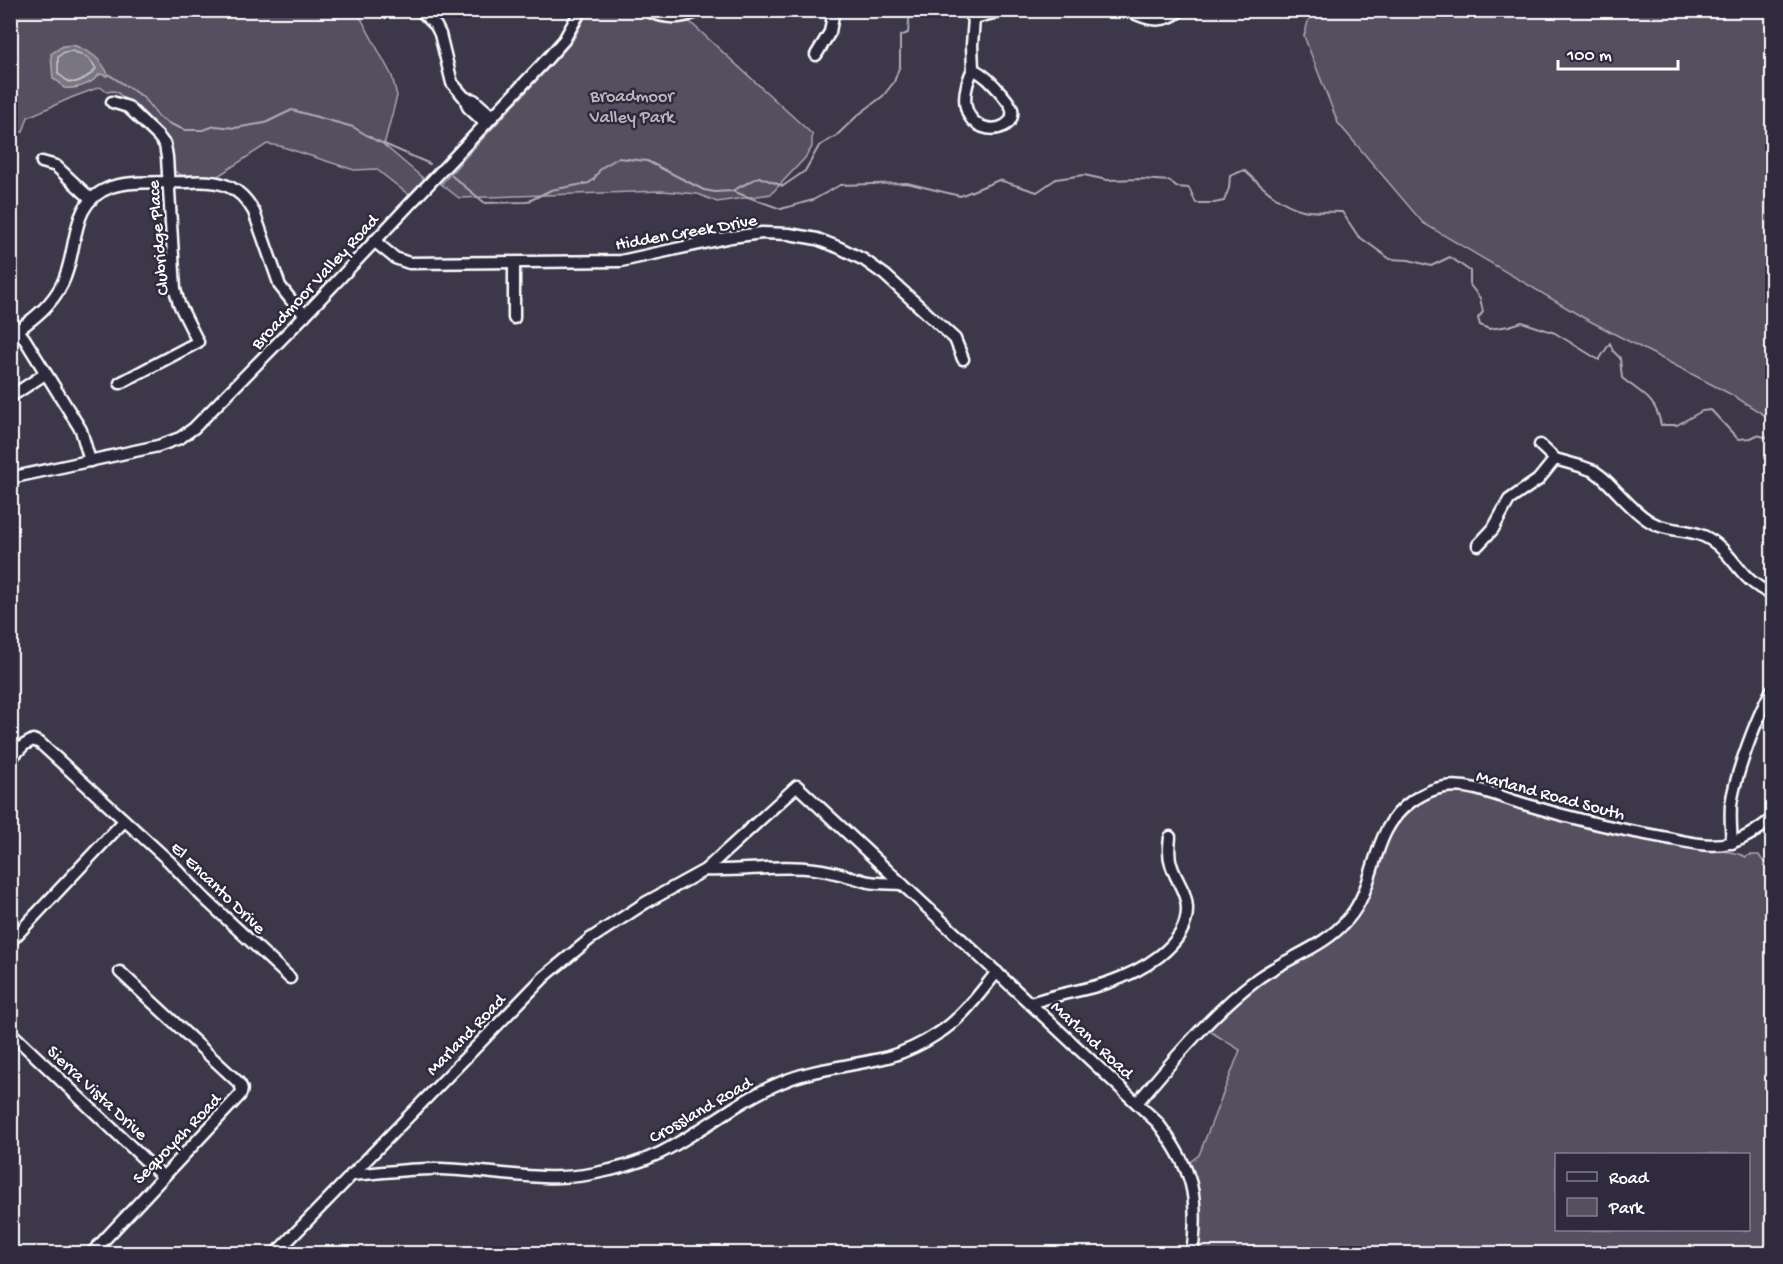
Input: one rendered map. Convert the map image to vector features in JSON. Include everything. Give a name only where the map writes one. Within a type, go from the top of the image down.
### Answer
[{"type":"street","points":[[420,10],[436,26],[440,34],[452,83],[465,98],[474,100],[489,120]]},
{"type":"street","name":"Broadmoor Valley Road","points":[[10,478],[137,452],[180,438],[206,417],[564,40],[581,10]]},
{"type":"street","points":[[647,10],[665,18],[689,16],[701,10]]},
{"type":"street","points":[[816,55],[830,32],[834,10]]},
{"type":"street","points":[[964,10],[974,18]]},
{"type":"street","points":[[974,18],[1005,10]]},
{"type":"street","points":[[1128,10],[1156,20],[1173,18],[1181,10]]},
{"type":"street","points":[[973,69],[985,75],[1008,101],[1011,119],[1005,125],[995,129],[984,128],[975,123],[964,105],[966,84],[973,69],[974,18]]},
{"type":"street","name":"Clubridge Place","points":[[112,102],[128,107],[162,140],[167,152],[175,289],[179,304],[198,342],[120,383]]},
{"type":"street","points":[[42,162],[56,166],[90,199]]},
{"type":"street","points":[[18,330],[50,302],[62,284],[70,264],[80,217],[90,199],[114,186],[131,184],[208,181],[225,184],[240,194],[254,212],[280,286],[305,315]]},
{"type":"street","name":"Hidden Creek Drive","points":[[374,241],[394,258],[409,263],[514,263],[621,261],[731,237],[762,233],[789,234],[818,240],[840,248],[864,260],[885,275],[955,339],[963,359]]},
{"type":"street","points":[[514,263],[514,318]]},
{"type":"street","points":[[10,320],[81,430],[90,461]]},
{"type":"street","points":[[10,397],[45,374]]},
{"type":"street","points":[[1540,445],[1555,459],[1594,471],[1647,520],[1656,525],[1695,532],[1718,545],[1750,581],[1773,594]]},
{"type":"street","points":[[1478,545],[1493,529],[1509,500],[1538,480],[1555,459]]},
{"type":"street","points":[[1732,843],[1730,816],[1733,793],[1752,737],[1773,690]]},
{"type":"street","name":"El Encanto Drive","points":[[10,759],[28,742],[33,740],[40,743],[169,861],[202,896],[290,978]]},
{"type":"street","name":"Marland Road","points":[[275,1254],[545,976],[590,939],[645,903],[705,870],[797,786],[1157,1122],[1186,1167],[1195,1199],[1192,1254]]},
{"type":"street","name":"Marland Road South","points":[[1137,1103],[1233,998],[1260,977],[1318,944],[1349,918],[1361,897],[1385,831],[1400,811],[1419,796],[1444,787],[1466,788],[1612,828],[1707,845],[1732,843],[1746,838],[1773,819]]},
{"type":"street","points":[[10,942],[124,821]]},
{"type":"street","points":[[1031,1004],[1049,997],[1091,988],[1127,975],[1171,945],[1183,928],[1188,909],[1186,898],[1170,863],[1168,854],[1170,837]]},
{"type":"street","name":"Marland Road","points":[[705,870],[730,871],[761,867],[816,869],[872,883],[902,884]]},
{"type":"street","name":"Sequoyah Road","points":[[91,1254],[242,1091],[241,1086],[120,972]]},
{"type":"street","name":"Crossland Road","points":[[351,1175],[397,1169],[442,1168],[564,1177],[592,1174],[616,1168],[661,1152],[781,1082],[811,1073],[889,1057],[914,1047],[950,1025],[997,972]]},
{"type":"street","name":"Sierra Vista Drive","points":[[10,1032],[162,1176]]},
{"type":"green space","name":"Broadmoor Valley Park","points":[[589,10],[632,11],[654,21],[690,22],[812,134],[812,147],[805,158],[771,194],[717,202],[698,194],[662,191],[459,198],[441,184],[562,53],[573,40]]},
{"type":"green space","points":[[10,11],[357,11],[392,76],[397,96],[384,145],[424,179],[409,195],[376,169],[354,170],[280,146],[267,144],[218,176],[181,175],[174,171],[159,132],[117,92],[107,92],[100,87],[28,117],[23,132],[11,132]]},
{"type":"green space","points":[[1311,11],[1772,11],[1772,420],[1734,396],[1584,318],[1423,223],[1338,123],[1304,36]]},
{"type":"green space","points":[[1441,793],[1477,795],[1541,816],[1588,827],[1692,848],[1727,851],[1746,857],[1759,855],[1762,860],[1772,866],[1772,1253],[1197,1253],[1200,1208],[1190,1162],[1199,1155],[1240,1050],[1208,1030],[1235,1001],[1349,924],[1365,904],[1383,849],[1396,821],[1417,803]]},
{"type":"water","points":[[73,45],[98,59],[105,68],[107,76],[100,74],[88,83],[69,88],[64,88],[53,79],[51,54],[63,46]]},
{"type":"waterway","points":[[732,191],[759,177],[783,186],[805,171],[819,146],[836,136],[883,96],[894,82],[900,65],[900,36],[908,33],[910,10]]},
{"type":"waterway","points":[[108,74],[143,97],[159,117],[185,130],[203,130],[215,126],[235,128],[265,123],[292,110],[353,127],[375,140],[430,164]]},
{"type":"waterway","points":[[452,176],[485,203],[527,202],[551,190],[589,183],[601,168],[618,158],[647,161],[704,190],[732,191],[781,209],[813,200],[840,185],[907,183],[960,196],[999,180],[1037,192],[1056,179],[1084,175],[1107,180],[1170,181],[1176,187],[1189,188],[1196,203],[1214,203],[1224,201],[1229,188],[1230,176],[1244,170],[1271,194],[1294,207],[1312,211],[1342,212],[1358,236],[1390,259],[1409,260],[1431,266],[1450,257],[1470,271],[1470,285],[1480,298],[1483,312],[1478,318],[1480,325],[1489,329],[1522,322],[1555,333],[1599,360],[1610,343],[1613,351],[1620,358],[1622,378],[1652,402],[1661,425],[1677,425],[1702,411],[1711,410],[1738,439],[1757,435],[1772,439]]}]
